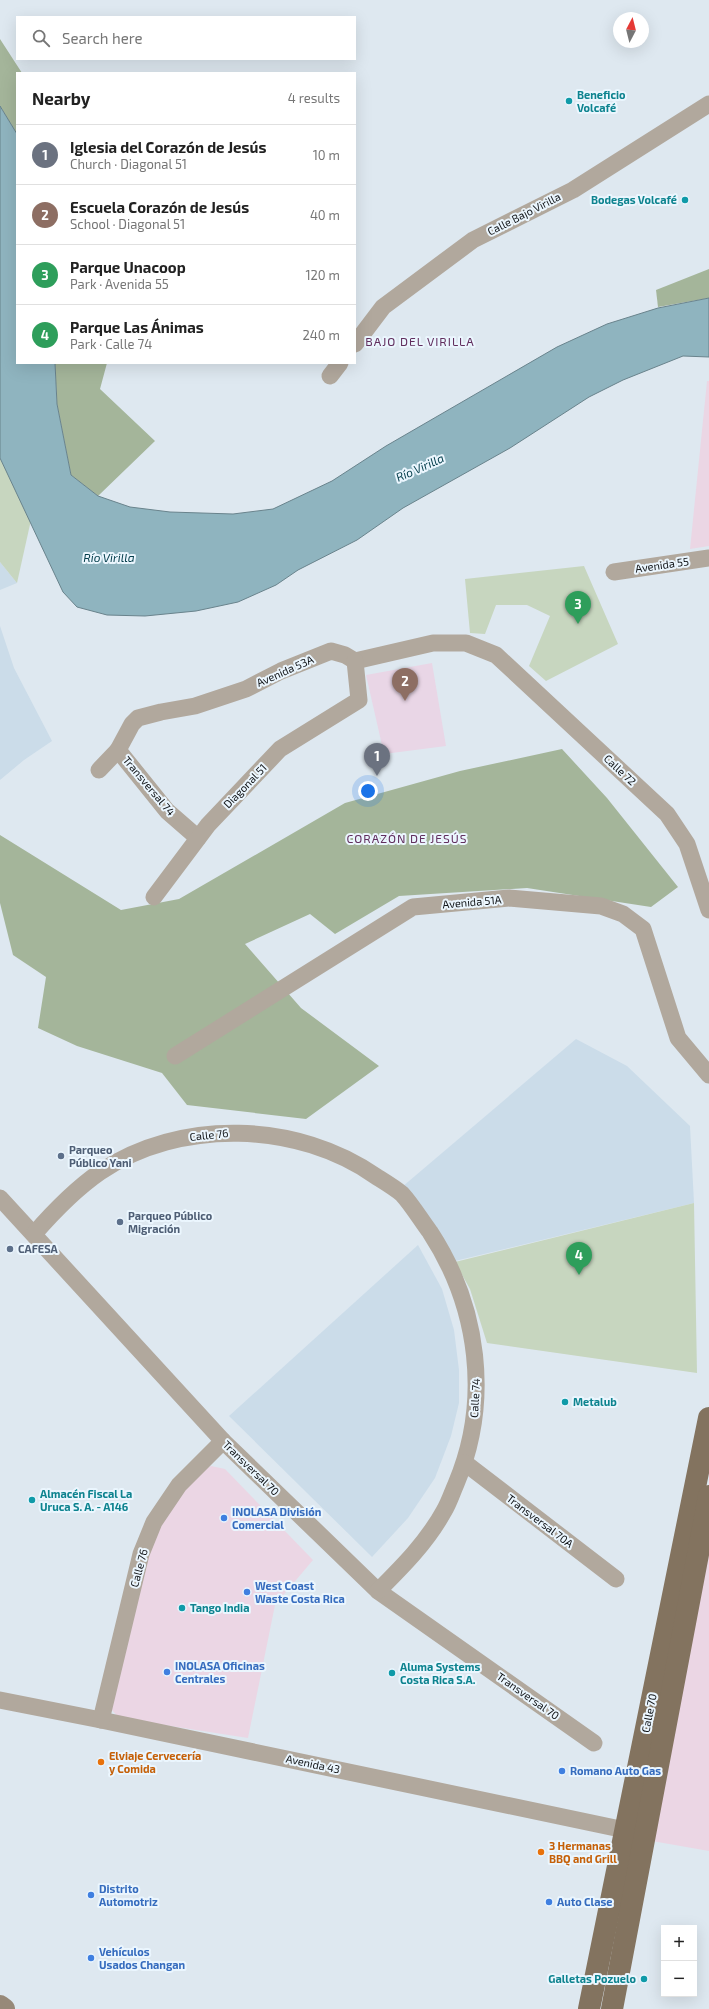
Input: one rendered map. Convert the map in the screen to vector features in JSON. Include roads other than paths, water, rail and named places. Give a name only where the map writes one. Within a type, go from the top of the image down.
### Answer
[{"type":"main road","name":"Calle 70","points":[[589,2009],[709,1418]]},
{"type":"main road","name":"Calle 70","points":[[612,2009],[709,1496]]},
{"type":"main road","points":[[0,2006],[4,2009]]},
{"type":"street","name":"Calle Bajo Virilla","points":[[356,343],[383,307],[473,240],[573,190],[617,164],[709,104]]},
{"type":"street","name":"Avenida 55","points":[[614,572],[709,558]]},
{"type":"street","name":"Calle 72","points":[[355,661],[433,643],[466,643],[496,655],[667,814],[687,844],[709,910]]},
{"type":"street","name":"Avenida 53A","points":[[99,770],[118,750],[132,724],[138,718],[195,706],[246,689],[281,671],[331,651],[345,655],[355,661]]},
{"type":"street","name":"Diagonal 51","points":[[154,896],[208,824],[280,749],[359,700],[355,661]]},
{"type":"street","name":"Transversal 74","points":[[118,750],[167,811],[198,838]]},
{"type":"street","name":"Avenida 51A","points":[[175,1056],[413,907],[509,898],[601,906],[624,914],[643,929],[678,1038],[709,1075]]},
{"type":"street","name":"Calle 76","points":[[34,1234],[64,1200],[101,1172],[142,1151],[186,1137],[224,1133],[278,1136],[322,1148],[364,1167],[401,1194]]},
{"type":"street","name":"Calle 74","points":[[378,1591],[415,1554],[445,1511],[465,1463],[474,1420],[477,1382],[474,1344],[467,1311],[456,1279],[441,1249],[401,1194]]},
{"type":"street","name":"Transversal 70","points":[[0,1198],[223,1441],[378,1591],[594,1743]]},
{"type":"street","name":"Calle 76","points":[[101,1720],[141,1554],[154,1522],[179,1485],[223,1441]]},
{"type":"street","name":"Transversal 70A","points":[[465,1463],[616,1579]]},
{"type":"street","name":"Avenida 43","points":[[0,1700],[625,1830]]},
{"type":"water","name":"Río Virilla","points":[[0,106],[16,132],[16,364],[55,364],[57,404],[71,475],[98,496],[130,507],[170,512],[233,514],[273,509],[332,481],[386,446],[557,347],[607,324],[658,308],[709,298],[709,357],[683,356],[623,380],[589,397],[510,448],[403,508],[357,540],[298,570],[276,585],[238,602],[196,611],[145,616],[107,615],[77,607],[63,592],[0,458]]},
{"type":"place","name":"Beneficio Volcafé","points":[[569,101]]},
{"type":"place","name":"Bodegas Volcafé","points":[[685,200]]},
{"type":"place","name":"Parque Unacoop","points":[[578,624]]},
{"type":"place","name":"Escuela Corazón de Jesús","points":[[405,701]]},
{"type":"place","name":"Iglesia del Corazón de Jesús","points":[[377,776]]},
{"type":"place","name":"Parqueo Público Yani","points":[[61,1156]]},
{"type":"place","name":"Parqueo Público Migración","points":[[120,1222]]},
{"type":"place","name":"CAFESA","points":[[10,1249]]},
{"type":"place","name":"Parque Las Ánimas","points":[[579,1275]]},
{"type":"place","name":"Metalub","points":[[565,1402]]},
{"type":"place","name":"Almacén Fiscal La Uruca S. A. - A146","points":[[32,1500]]},
{"type":"place","name":"INOLASA División Comercial","points":[[224,1518]]},
{"type":"place","name":"West Coast Waste Costa Rica","points":[[247,1592]]},
{"type":"place","name":"Tango India","points":[[182,1608]]},
{"type":"place","name":"INOLASA Oficinas Centrales","points":[[167,1672]]},
{"type":"place","name":"Aluma Systems Costa Rica S.A.","points":[[392,1673]]},
{"type":"place","name":"Elviaje Cervecería y Comida","points":[[101,1762]]},
{"type":"place","name":"Romano Auto Gas","points":[[562,1771]]},
{"type":"place","name":"3 Hermanas BBQ and Grill","points":[[541,1852]]},
{"type":"place","name":"Distrito Automotriz","points":[[91,1895]]},
{"type":"place","name":"Auto Clase","points":[[549,1902]]},
{"type":"place","name":"Vehículos Usados Changan","points":[[91,1958]]},
{"type":"place","name":"Galletas Pozuelo","points":[[644,1979]]},
{"type":"district","name":"BAJO DEL VIRILLA","points":[[420,342]]},
{"type":"district","name":"CORAZÓN DE JESÚS","points":[[407,839]]}]
